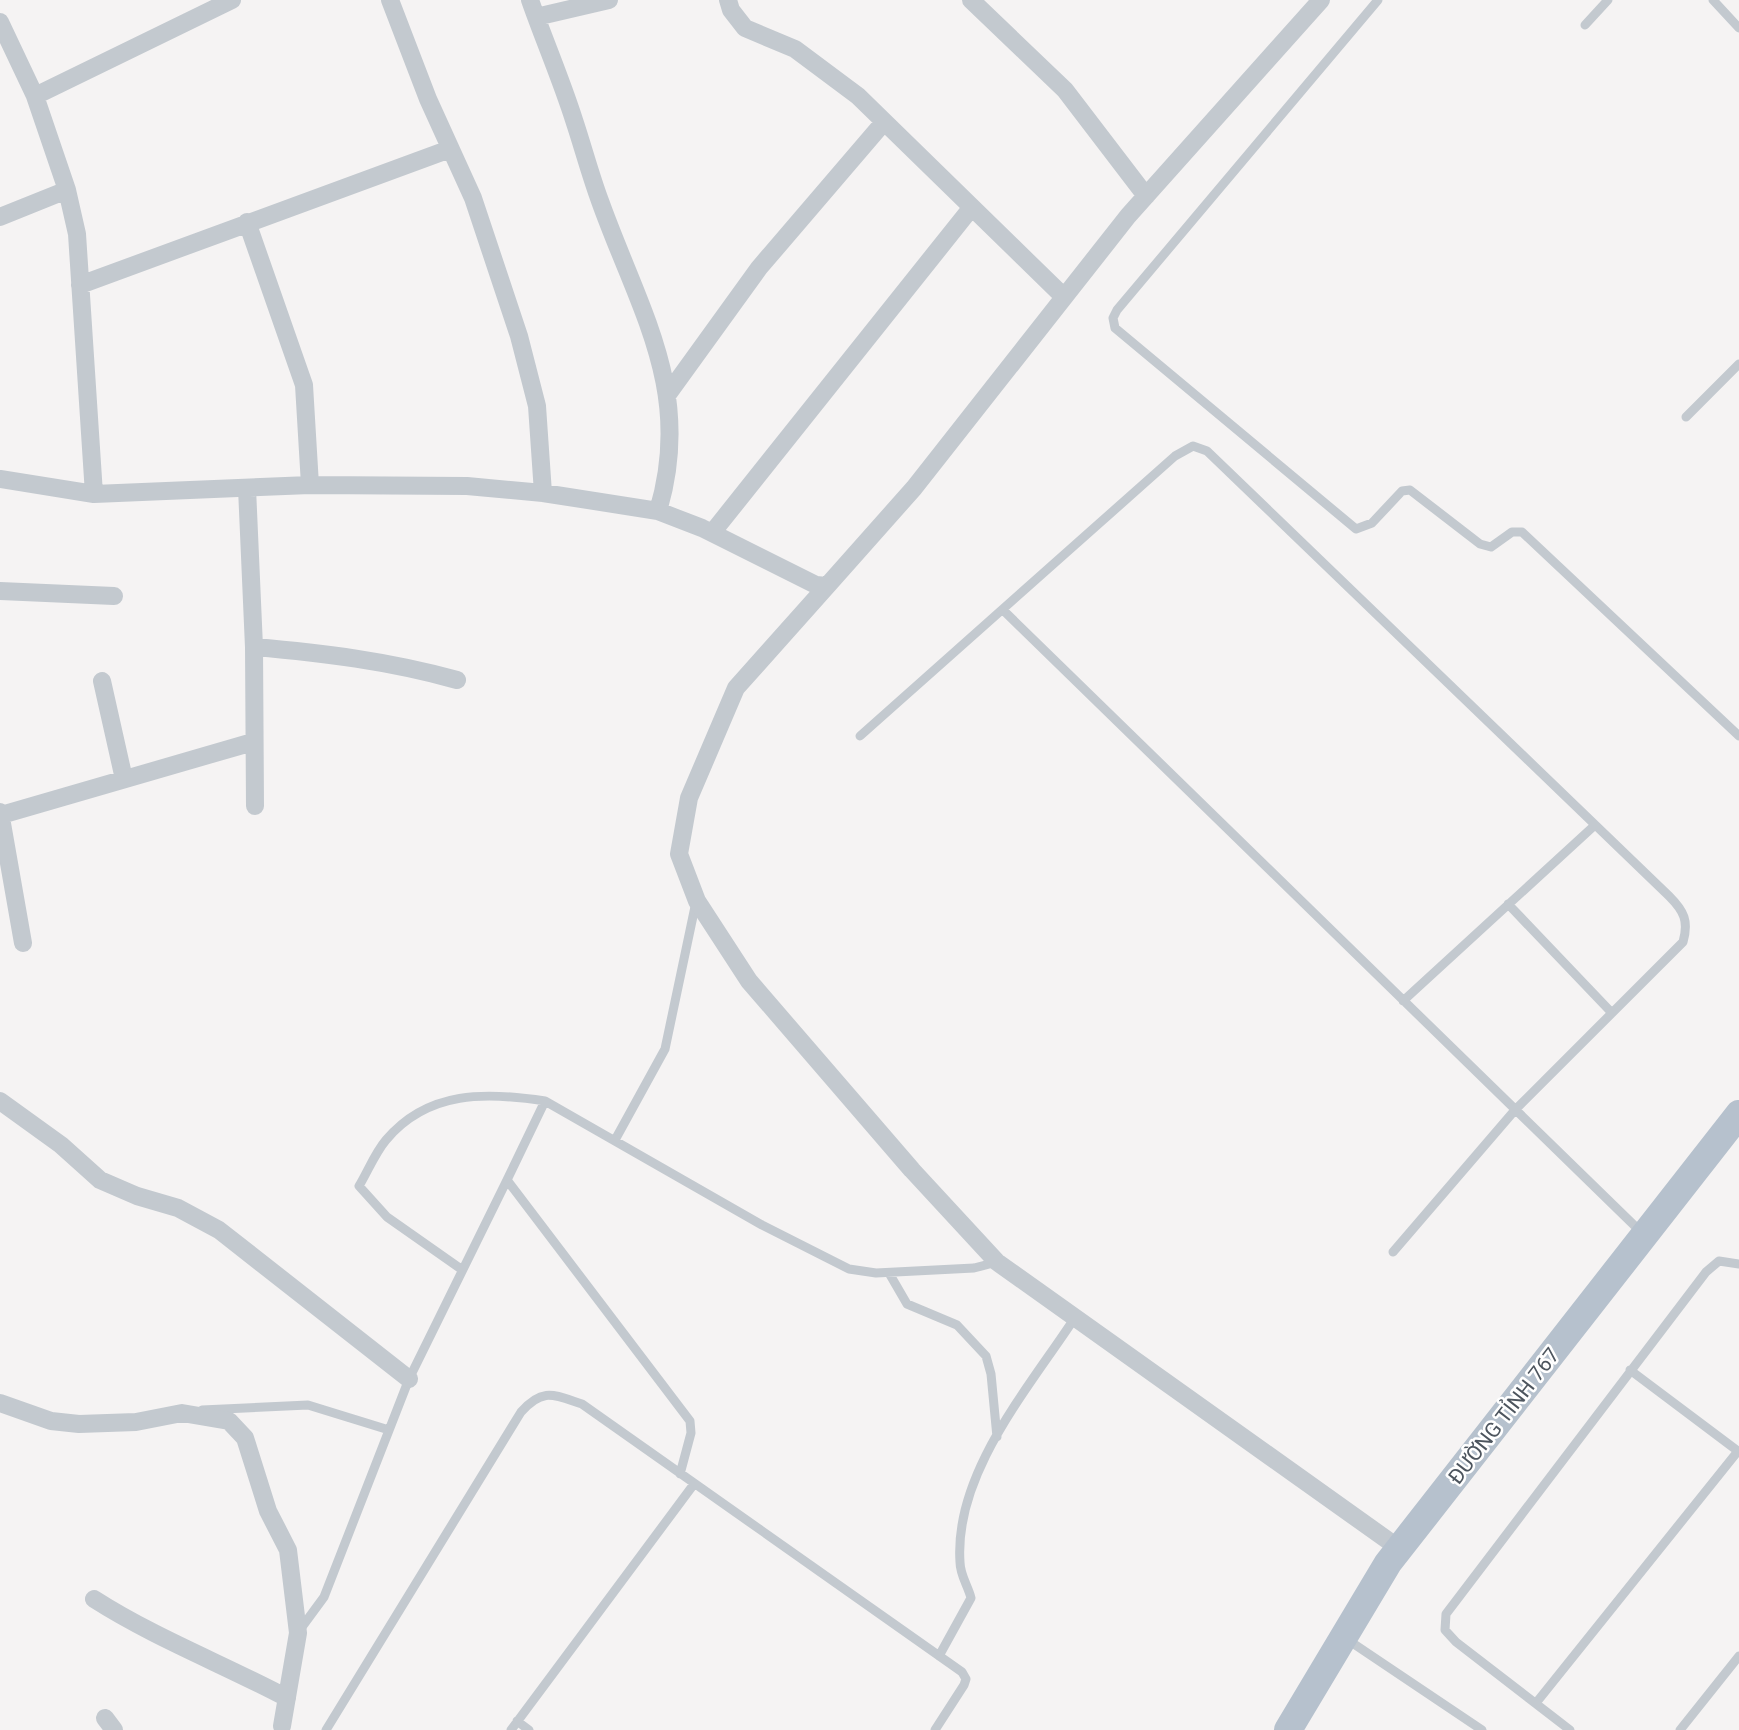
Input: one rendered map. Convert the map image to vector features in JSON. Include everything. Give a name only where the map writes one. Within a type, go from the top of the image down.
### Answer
[{"type":"main road","name":"ĐƯỜNG TỈNH 767","points":[[1288,1730],[1400,1549],[1739,1114]]},
{"type":"street","points":[[35,96],[232,0]]},
{"type":"street","points":[[390,0],[450,149],[473,198],[519,337],[537,406],[543,493]]},
{"type":"street","points":[[609,0],[533,8],[600,203],[657,346],[668,394],[672,437],[669,469],[658,511]]},
{"type":"street","points":[[729,0],[731,10],[745,28],[795,49],[858,96],[1065,297]]},
{"type":"street","points":[[971,0],[1065,90],[1146,196]]},
{"type":"street","points":[[1321,0],[1146,196],[914,488],[736,688],[689,798],[679,854],[696,901],[749,981],[929,1190],[997,1262],[1400,1549]]},
{"type":"street","points":[[0,22],[35,96],[67,190],[78,234],[94,494]]},
{"type":"street","points":[[668,394],[759,268],[884,122]]},
{"type":"street","points":[[80,285],[450,149]]},
{"type":"street","points":[[0,218],[67,190]]},
{"type":"street","points":[[712,533],[972,207]]},
{"type":"street","points":[[247,222],[304,386],[310,485]]},
{"type":"street","points":[[0,479],[94,494],[310,485],[467,486],[543,493],[658,511],[712,533],[816,585],[827,586]]},
{"type":"street","points":[[247,488],[254,647],[255,806]]},
{"type":"street","points":[[0,591],[114,596]]},
{"type":"street","points":[[254,647],[338,654],[405,665],[457,680]]},
{"type":"street","points":[[102,681],[124,779]]},
{"type":"street","points":[[23,943],[0,813],[253,742]]},
{"type":"street","points":[[0,1101],[61,1145],[100,1180],[137,1196],[178,1208],[219,1230],[410,1379]]},
{"type":"street","points":[[0,1403],[51,1421],[79,1424],[136,1422],[182,1413],[229,1421],[245,1438],[268,1511],[288,1550],[298,1633],[283,1729]]},
{"type":"street","points":[[94,1599],[159,1637],[209,1657],[287,1698]]},
{"type":"lane","points":[[1378,0],[1117,310],[1113,318],[1115,328],[1356,529],[1371,523],[1402,491],[1409,491],[1416,492],[1480,544],[1492,547],[1512,532],[1522,532],[1739,736]]},
{"type":"lane","points":[[1585,24],[1608,0]]},
{"type":"lane","points":[[1713,0],[1739,28]]},
{"type":"lane","points":[[1686,417],[1739,364]]},
{"type":"lane","points":[[860,736],[1175,456],[1193,446],[1207,451],[1683,910],[1687,926],[1683,942],[1515,1110],[1393,1252]]},
{"type":"lane","points":[[1003,610],[1644,1236]]},
{"type":"lane","points":[[1403,1000],[1595,825]]},
{"type":"lane","points":[[615,1140],[665,1049],[696,901]]},
{"type":"lane","points":[[1508,904],[1612,1013]]},
{"type":"lane","points":[[461,1269],[387,1217],[359,1186],[388,1137],[440,1101],[519,1097],[545,1101],[761,1225],[836,1264],[863,1272],[889,1273],[974,1268],[997,1262]]},
{"type":"lane","points":[[298,1633],[324,1597],[410,1379],[461,1269],[545,1101]]},
{"type":"lane","points":[[507,1180],[690,1421],[691,1433],[680,1474]]},
{"type":"lane","points":[[1570,1730],[1456,1642],[1445,1630],[1447,1614],[1706,1272],[1719,1261],[1739,1264]]},
{"type":"lane","points":[[889,1273],[907,1304],[957,1325],[986,1356],[991,1374],[997,1437]]},
{"type":"lane","points":[[939,1656],[971,1598],[960,1567],[961,1528],[981,1463],[1074,1319]]},
{"type":"lane","points":[[1536,1703],[1738,1452],[1630,1370]]},
{"type":"lane","points":[[326,1730],[521,1412],[534,1398],[550,1394],[582,1404],[939,1656],[966,1679],[935,1730]]},
{"type":"lane","points":[[182,1413],[216,1408],[308,1405],[388,1430]]},
{"type":"lane","points":[[511,1730],[694,1484]]},
{"type":"lane","points":[[1344,1637],[1482,1730]]},
{"type":"lane","points":[[1680,1730],[1739,1656]]},
{"type":"lane","points":[[517,1721],[529,1730]]}]
